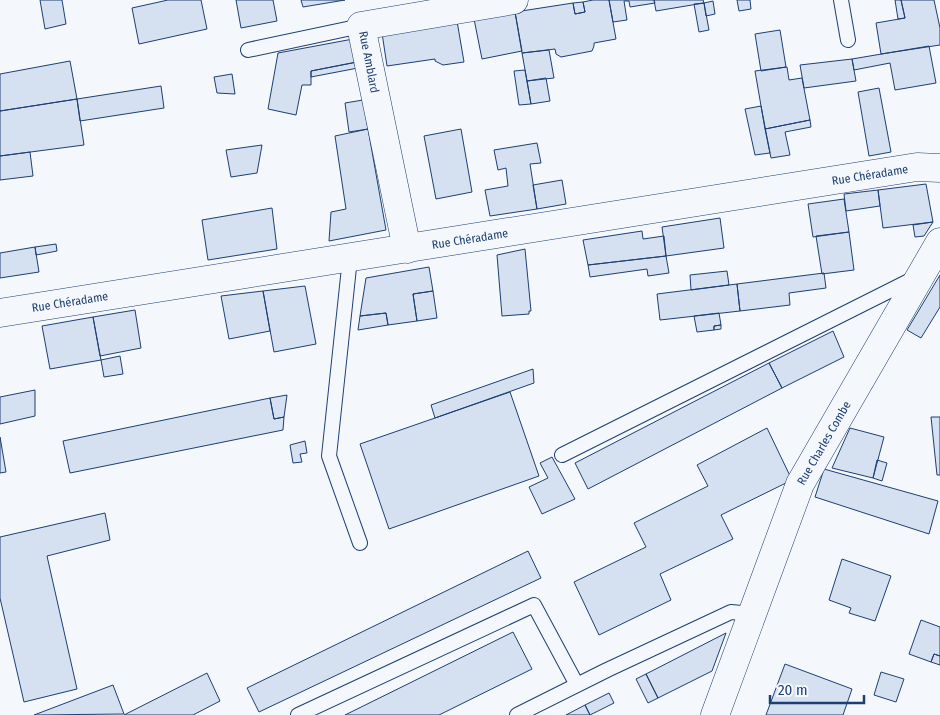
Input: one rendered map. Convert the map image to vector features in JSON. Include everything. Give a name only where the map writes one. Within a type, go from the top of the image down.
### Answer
[{"type":"street","name":"Rue Amblard","points":[[407,249],[361,26],[514,0]]},
{"type":"street","name":"Rue Chéradame","points":[[0,314],[917,167],[940,168]]},
{"type":"street","name":"Rue Charles Combe","points":[[715,715],[800,484],[940,242]]},
{"type":"lane","points":[[841,0],[848,40]]},
{"type":"lane","points":[[248,50],[361,26]]},
{"type":"lane","points":[[350,258],[329,456],[360,543]]},
{"type":"lane","points":[[562,455],[920,276]]},
{"type":"lane","points":[[298,715],[534,605],[577,685]]},
{"type":"lane","points":[[517,715],[731,612],[752,614]]},
{"type":"building","points":[[40,0],[62,0],[66,24],[45,29]]},
{"type":"building","points":[[168,0],[201,0],[207,29],[139,44],[132,8]]},
{"type":"building","points":[[236,0],[273,0],[277,21],[241,28]]},
{"type":"building","points":[[301,0],[345,0],[303,7]]},
{"type":"building","points":[[609,0],[616,39],[594,43],[592,51],[561,57],[556,54],[555,49],[522,53],[515,12],[573,3],[575,14],[585,12],[583,2]]},
{"type":"building","points":[[609,0],[654,0],[655,3],[630,7],[629,1],[624,1],[627,20],[613,22]]},
{"type":"building","points":[[654,0],[703,0],[704,3],[656,11]]},
{"type":"building","points":[[737,0],[750,0],[751,9],[739,11]]},
{"type":"building","points":[[895,0],[901,0],[905,18],[898,19]]},
{"type":"building","points":[[901,0],[934,0],[940,28],[940,45],[881,54],[876,23],[905,18]]},
{"type":"building","points":[[713,1],[715,14],[706,16],[704,3]]},
{"type":"building","points":[[583,2],[585,12],[575,14],[573,3]]},
{"type":"building","points":[[704,3],[709,30],[699,32],[694,4]]},
{"type":"building","points":[[515,12],[522,51],[482,59],[474,19]]},
{"type":"building","points":[[457,21],[464,62],[443,65],[435,61],[435,59],[387,66],[382,33]]},
{"type":"building","points":[[780,30],[786,67],[761,71],[755,34]]},
{"type":"building","points":[[353,39],[357,62],[311,71],[311,85],[302,85],[296,115],[268,109],[278,53]]},
{"type":"building","points":[[929,46],[936,83],[895,90],[890,63],[854,70],[852,59]]},
{"type":"building","points":[[549,50],[554,78],[527,81],[522,53]]},
{"type":"building","points":[[852,59],[856,81],[804,88],[800,65]]},
{"type":"building","points":[[70,61],[77,99],[0,111],[0,74]]},
{"type":"building","points":[[357,62],[358,68],[311,77],[311,71]]},
{"type":"building","points":[[787,67],[789,80],[802,78],[810,120],[765,129],[755,71]]},
{"type":"building","points":[[525,70],[531,104],[519,105],[514,71]]},
{"type":"building","points":[[232,74],[235,94],[217,93],[214,77]]},
{"type":"building","points":[[546,78],[550,101],[531,104],[527,81]]},
{"type":"building","points":[[161,86],[164,108],[80,121],[77,99]]},
{"type":"building","points":[[879,88],[891,152],[869,156],[858,92]]},
{"type":"building","points":[[77,99],[84,145],[0,156],[0,111]]},
{"type":"building","points":[[363,100],[368,129],[349,132],[345,103]]},
{"type":"building","points":[[761,106],[770,153],[755,155],[745,109]]},
{"type":"building","points":[[810,120],[811,127],[785,132],[790,155],[771,158],[765,129]]},
{"type":"building","points":[[368,129],[386,230],[329,241],[331,212],[346,209],[335,136]]},
{"type":"building","points":[[461,129],[472,192],[436,199],[424,136]]},
{"type":"building","points":[[537,143],[541,163],[530,164],[537,209],[490,216],[485,190],[508,186],[506,168],[498,170],[494,150]]},
{"type":"building","points":[[262,145],[257,173],[231,177],[226,150]]},
{"type":"building","points":[[30,152],[33,176],[0,180],[0,156]]},
{"type":"building","points":[[562,180],[566,204],[537,209],[533,185]]},
{"type":"building","points":[[926,184],[933,222],[883,228],[878,190]]},
{"type":"building","points":[[878,190],[880,206],[846,211],[844,194]]},
{"type":"building","points":[[844,199],[849,232],[813,237],[808,204]]},
{"type":"building","points":[[272,208],[277,249],[208,260],[202,220]]},
{"type":"building","points":[[720,218],[724,248],[666,256],[662,227]]},
{"type":"building","points":[[933,222],[924,236],[915,237],[913,225]]},
{"type":"building","points":[[642,231],[643,239],[664,236],[666,256],[588,265],[583,240]]},
{"type":"building","points":[[849,232],[854,270],[822,274],[816,236]]},
{"type":"building","points":[[56,244],[57,251],[36,255],[35,247]]},
{"type":"building","points":[[35,247],[39,272],[0,278],[0,253]]},
{"type":"building","points":[[525,249],[531,311],[529,311],[529,314],[502,316],[497,255]]},
{"type":"building","points":[[666,256],[669,273],[648,276],[647,269],[590,277],[588,265]]},
{"type":"building","points":[[429,267],[433,291],[413,294],[417,321],[388,325],[386,313],[360,316],[366,278]]},
{"type":"building","points":[[727,271],[729,285],[691,290],[690,275]]},
{"type":"building","points":[[824,273],[826,288],[789,293],[790,305],[740,311],[737,284]]},
{"type":"building","points":[[940,275],[940,307],[921,338],[907,330]]},
{"type":"building","points":[[737,284],[740,311],[660,320],[657,294]]},
{"type":"building","points":[[305,286],[316,344],[274,352],[263,291]]},
{"type":"building","points":[[263,291],[270,331],[229,339],[221,296]]},
{"type":"building","points":[[433,291],[437,318],[417,321],[413,294]]},
{"type":"building","points":[[135,310],[141,348],[100,356],[93,317]]},
{"type":"building","points":[[386,313],[388,325],[358,330],[360,316]]},
{"type":"building","points":[[719,313],[721,325],[714,326],[714,330],[697,332],[694,316]]},
{"type":"building","points":[[93,317],[101,360],[50,369],[42,326]]},
{"type":"building","points":[[721,325],[721,329],[714,330],[714,326]]},
{"type":"building","points":[[833,331],[844,357],[782,388],[769,363]]},
{"type":"building","points":[[120,356],[123,374],[104,377],[101,360]]},
{"type":"building","points":[[769,363],[782,388],[588,489],[575,463]]},
{"type":"building","points":[[533,369],[534,383],[435,418],[431,405]]},
{"type":"building","points":[[35,390],[35,416],[0,424],[0,397]]},
{"type":"building","points":[[510,392],[539,476],[389,529],[360,444]]},
{"type":"building","points":[[287,395],[284,417],[274,419],[270,398]]},
{"type":"building","points":[[270,398],[274,419],[284,417],[283,430],[70,473],[63,441]]},
{"type":"building","points":[[931,417],[940,417],[940,475],[937,475]]},
{"type":"building","points":[[767,428],[792,480],[721,515],[733,539],[660,574],[671,600],[599,635],[574,582],[646,547],[634,523],[708,486],[697,465]]},
{"type":"building","points":[[850,428],[884,437],[873,478],[832,468]]},
{"type":"building","points":[[0,437],[6,472],[0,473]]},
{"type":"building","points":[[305,441],[307,453],[300,454],[302,462],[293,463],[290,445]]},
{"type":"building","points":[[552,457],[575,499],[542,514],[529,487],[548,478],[540,463]]},
{"type":"building","points":[[877,460],[887,463],[882,481],[873,478]]},
{"type":"building","points":[[824,469],[938,501],[929,534],[815,497]]},
{"type":"building","points":[[105,513],[110,540],[47,556],[77,689],[24,702],[0,598],[0,537]]},
{"type":"building","points":[[528,551],[541,578],[259,712],[247,688]]},
{"type":"building","points":[[842,559],[891,576],[875,621],[849,613],[851,608],[829,600]]},
{"type":"building","points":[[921,620],[940,627],[940,656],[934,654],[931,662],[909,654]]},
{"type":"building","points":[[513,632],[532,669],[439,715],[345,715]]},
{"type":"building","points":[[726,633],[712,671],[658,698],[646,674]]},
{"type":"building","points":[[934,654],[940,656],[940,665],[931,662]]},
{"type":"building","points":[[785,664],[852,689],[843,715],[766,715]]},
{"type":"building","points":[[881,672],[904,679],[896,702],[874,695]]},
{"type":"building","points":[[207,673],[220,701],[193,715],[124,715]]},
{"type":"building","points":[[646,674],[658,698],[648,703],[636,679]]},
{"type":"building","points":[[113,685],[124,714],[34,715]]},
{"type":"building","points":[[609,693],[614,703],[590,715],[585,705]]},
{"type":"building","points":[[585,705],[590,715],[566,715]]}]
